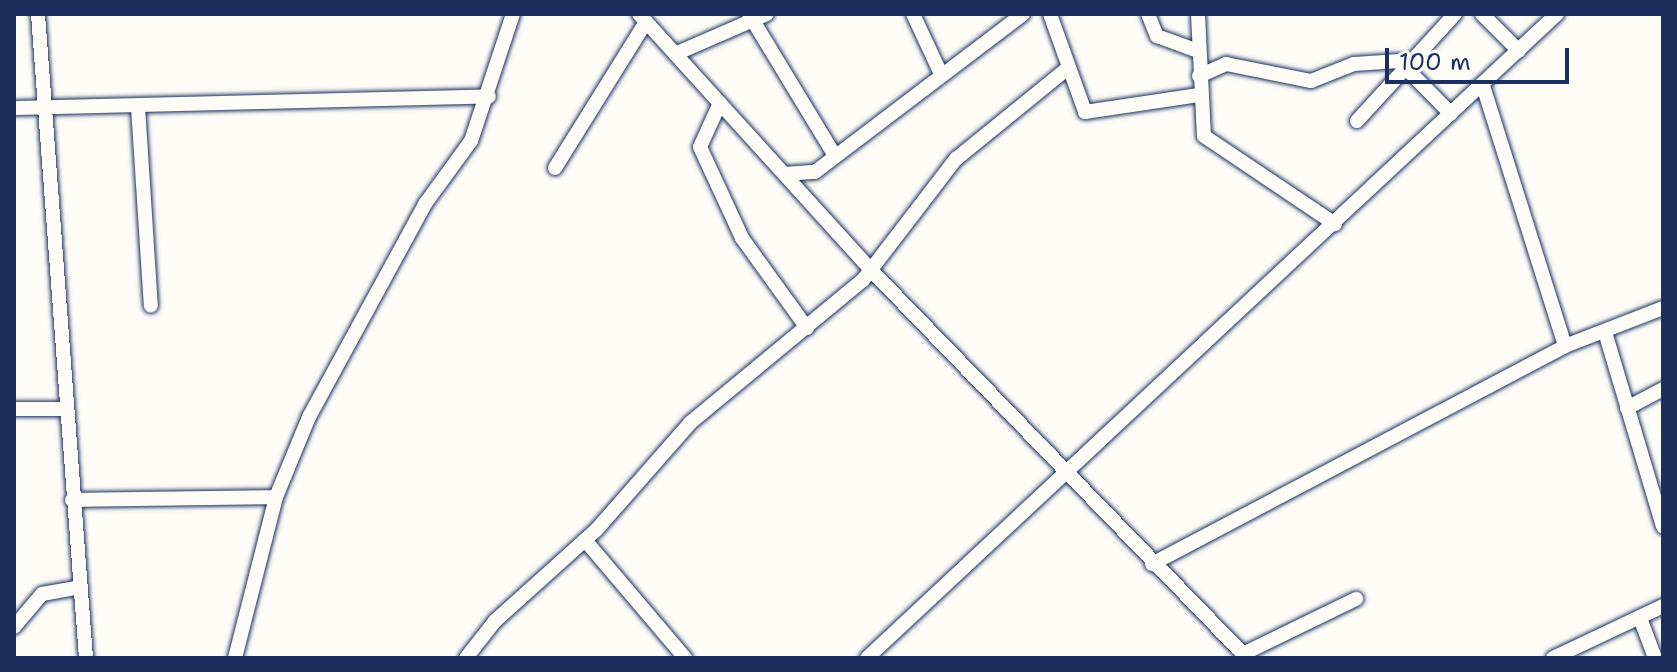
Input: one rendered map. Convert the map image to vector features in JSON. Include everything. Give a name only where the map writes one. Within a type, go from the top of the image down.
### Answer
[{"type":"street","points":[[38,14],[41,109],[63,409],[86,658]]},
{"type":"street","points":[[235,658],[276,497],[322,391],[378,300],[425,204],[462,157],[489,96],[513,14]]},
{"type":"street","points":[[675,54],[751,18],[767,14]]},
{"type":"street","points":[[913,14],[940,72]]},
{"type":"street","points":[[784,174],[815,172],[940,72],[1023,14]]},
{"type":"street","points":[[1050,14],[1085,112],[1199,95]]},
{"type":"street","points":[[1148,14],[1157,36],[1198,51]]},
{"type":"street","points":[[1198,14],[1200,123],[1213,146],[1335,224]]},
{"type":"street","points":[[1357,121],[1405,63],[1455,14]]},
{"type":"street","points":[[1482,14],[1519,51]]},
{"type":"street","points":[[867,658],[1067,477],[1451,114],[1484,89],[1557,14]]},
{"type":"street","points":[[555,168],[643,18],[869,268],[1067,477],[1245,656],[1356,599]]},
{"type":"street","points":[[751,18],[835,156]]},
{"type":"street","points":[[1199,76],[1226,64],[1311,81],[1354,64],[1405,63],[1451,114]]},
{"type":"street","points":[[466,658],[495,621],[585,540],[690,423],[807,328],[869,268],[956,159],[1068,68]]},
{"type":"street","points":[[1484,89],[1565,346]]},
{"type":"street","points":[[14,108],[489,96]]},
{"type":"street","points":[[720,103],[700,147],[742,238],[807,328]]},
{"type":"street","points":[[138,107],[151,306]]},
{"type":"street","points":[[809,201],[815,172]]},
{"type":"street","points":[[1152,564],[1565,346],[1663,308]]},
{"type":"street","points":[[1605,332],[1663,527]]},
{"type":"street","points":[[1627,408],[1663,389]]},
{"type":"street","points":[[14,409],[63,409]]},
{"type":"street","points":[[72,500],[276,497]]},
{"type":"street","points":[[585,540],[685,658]]},
{"type":"street","points":[[14,627],[42,594],[80,587]]},
{"type":"street","points":[[1553,658],[1663,606]]},
{"type":"street","points":[[1640,618],[1655,658]]}]
